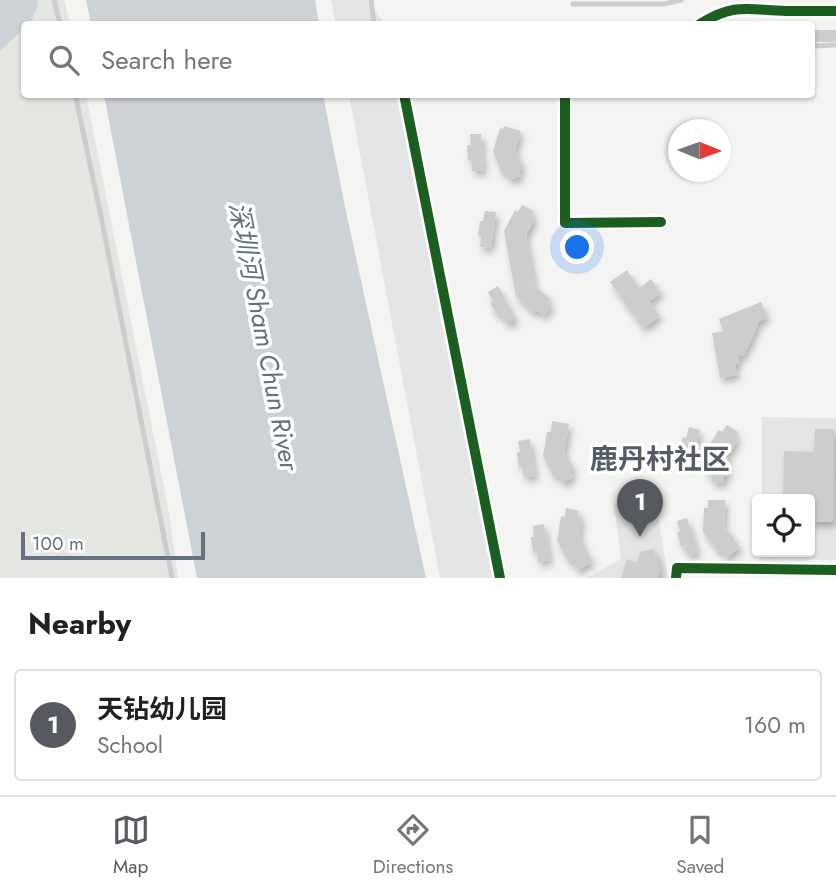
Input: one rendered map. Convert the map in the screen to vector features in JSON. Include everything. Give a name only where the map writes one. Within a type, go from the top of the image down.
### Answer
[{"type":"street","points":[[705,21],[714,15],[745,7],[788,6],[836,11]]},
{"type":"street","points":[[815,36],[836,36]]},
{"type":"street","points":[[405,98],[500,578]]},
{"type":"street","points":[[565,98],[565,223],[661,222]]},
{"type":"street","points":[[676,578],[677,568],[836,570]]},
{"type":"lane","points":[[54,0],[59,21]]},
{"type":"lane","points":[[371,0],[374,21]]},
{"type":"lane","points":[[573,4],[664,5],[681,0]]},
{"type":"lane","points":[[815,46],[836,46]]},
{"type":"lane","points":[[76,98],[172,578]]},
{"type":"shaded area","points":[[0,0],[64,0],[69,21],[21,21],[21,98],[87,98],[169,513],[178,578],[0,578]]},
{"type":"shaded area","points":[[331,0],[368,0],[382,21],[335,21]]},
{"type":"shaded area","points":[[350,98],[411,98],[495,578],[440,578]]},
{"type":"shaded area","points":[[762,417],[836,418],[836,560],[761,559],[815,557],[815,494],[762,494]]},
{"type":"shaded area","points":[[614,504],[658,515],[668,578],[586,578],[621,559]]},
{"type":"water","points":[[0,0],[37,0],[38,6],[31,21],[21,21],[21,31],[0,51]]},
{"type":"water","points":[[86,0],[315,0],[318,21],[90,21]]},
{"type":"water","name":"深圳河 Sham Chun River","points":[[105,98],[324,98],[426,578],[197,578]]},
{"type":"building","points":[[504,126],[521,131],[515,150],[523,168],[519,170],[521,176],[509,180],[506,172],[502,174],[493,151],[500,128],[503,129]]},
{"type":"building","points":[[470,134],[481,134],[484,170],[472,171],[467,145],[471,145]]},
{"type":"building","points":[[522,205],[534,211],[531,216],[535,218],[526,235],[535,286],[550,299],[547,302],[552,306],[543,316],[537,310],[534,313],[516,297],[504,231],[515,210],[518,212]]},
{"type":"building","points":[[485,211],[496,212],[491,248],[480,247],[481,236],[478,235]]},
{"type":"building","points":[[627,270],[639,288],[651,279],[661,293],[649,301],[660,316],[643,328],[610,282]]},
{"type":"building","points":[[498,286],[516,319],[506,324],[490,303],[493,302],[488,292]]},
{"type":"building","points":[[761,302],[767,318],[757,322],[744,355],[738,356],[739,363],[735,364],[737,375],[720,378],[712,333],[723,331],[719,319]]},
{"type":"building","points":[[552,421],[569,424],[564,452],[574,469],[570,471],[573,477],[562,483],[558,475],[554,477],[543,456],[547,432],[551,432]]},
{"type":"building","points":[[727,425],[738,432],[734,437],[738,440],[727,456],[728,475],[724,476],[724,482],[712,483],[711,474],[707,475],[705,451],[719,430],[722,432]]},
{"type":"building","points":[[689,427],[700,430],[691,465],[680,462],[682,452],[679,451]]},
{"type":"building","points":[[815,429],[834,429],[833,522],[815,522],[815,494],[783,494],[784,451],[814,452]]},
{"type":"building","points":[[530,439],[535,476],[524,477],[522,466],[519,467],[518,441]]},
{"type":"building","points":[[708,500],[725,500],[724,526],[740,547],[726,558],[703,532],[704,508],[708,508]]},
{"type":"building","points":[[566,508],[579,511],[578,517],[582,518],[579,536],[592,562],[577,570],[557,541],[561,516],[565,517]]},
{"type":"building","points":[[687,518],[698,553],[688,556],[684,545],[681,547],[677,532],[680,532],[677,521]]},
{"type":"building","points":[[544,524],[550,560],[538,562],[537,551],[533,552],[531,537],[534,537],[533,526]]},
{"type":"building","points":[[654,549],[660,571],[657,578],[621,578],[627,559],[637,563],[640,552]]},
{"type":"cycle path","points":[[705,21],[742,9],[836,11]]},
{"type":"cycle path","points":[[405,98],[500,578]]},
{"type":"cycle path","points":[[565,98],[565,223],[661,222]]},
{"type":"cycle path","points":[[676,578],[677,568],[836,570]]},
{"type":"place","name":"天钻幼儿园","points":[[640,537]]},
{"type":"district","name":"鹿丹村社区","points":[[660,459]]}]
